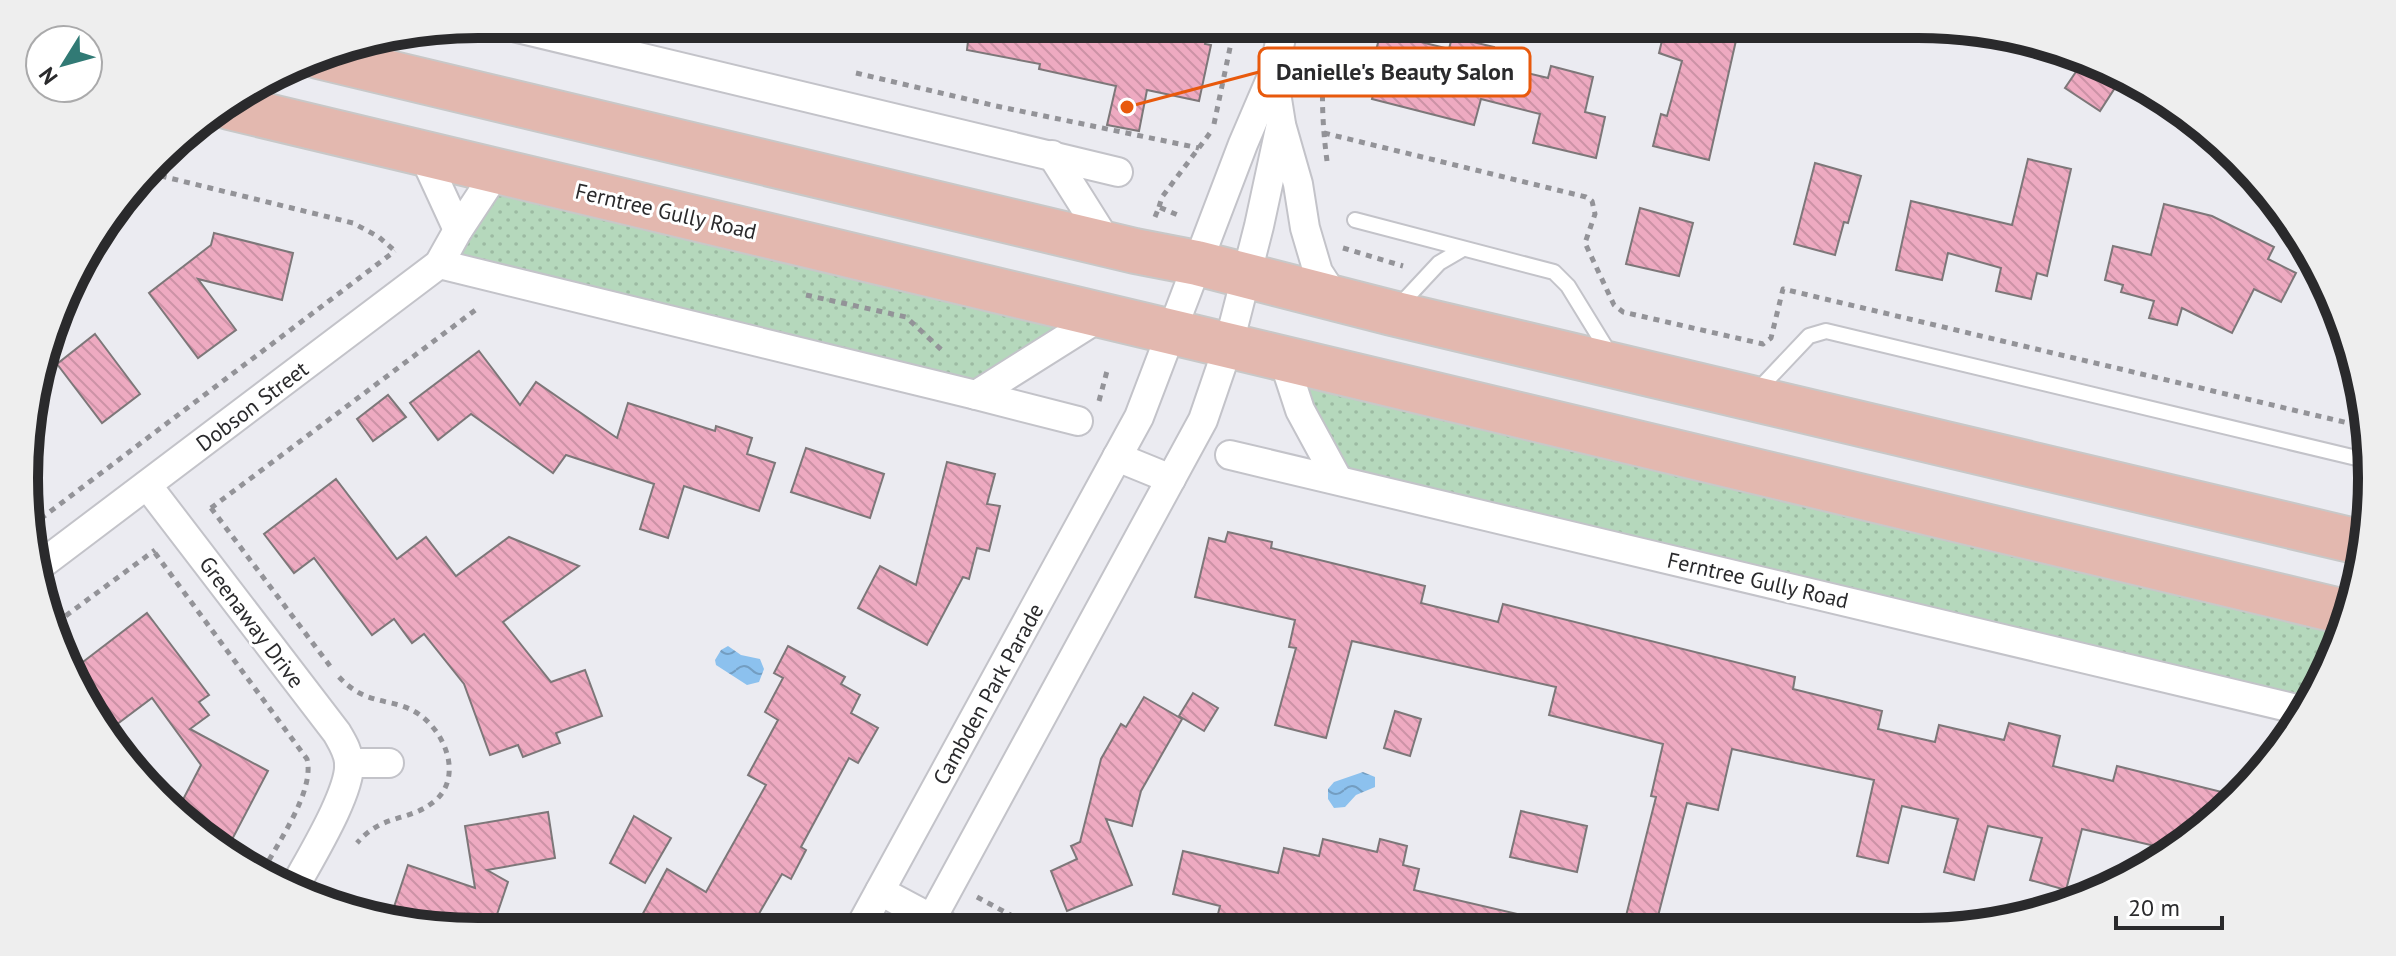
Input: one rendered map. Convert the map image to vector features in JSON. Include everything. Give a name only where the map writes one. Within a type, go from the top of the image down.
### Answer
[{"type":"main road","points":[[338,61],[2353,541]]},
{"type":"main road","name":"Ferntree Gully Road","points":[[238,109],[2338,610]]},
{"type":"street","points":[[560,38],[1118,172]]},
{"type":"street","points":[[1281,38],[1273,74],[1281,124],[1318,272],[1335,298]]},
{"type":"street","name":"Cambden Park Parade","points":[[865,918],[1139,417],[1273,74]]},
{"type":"street","points":[[942,918],[1203,420],[1228,347],[1281,124]]},
{"type":"street","points":[[423,154],[458,230]]},
{"type":"street","points":[[1052,155],[1108,244]]},
{"type":"street","name":"Dobson Street","points":[[46,561],[439,264],[497,171]]},
{"type":"street","points":[[439,264],[1078,421]]},
{"type":"street","points":[[976,395],[1103,315]]},
{"type":"street","points":[[1284,361],[1300,410],[1338,480]]},
{"type":"street","name":"Ferntree Gully Road","points":[[1230,455],[2293,708]]},
{"type":"street","points":[[1117,457],[1171,479]]},
{"type":"street","name":"Greenaway Drive","points":[[147,485],[337,733],[349,763]]},
{"type":"street","points":[[298,880],[337,806],[349,763],[389,763]]},
{"type":"street","points":[[880,891],[923,918]]},
{"type":"lane","points":[[1355,220],[1554,272],[1568,286],[1616,366]]},
{"type":"lane","points":[[1392,313],[1439,263],[1463,249]]},
{"type":"lane","points":[[1750,398],[1809,336],[1826,331],[2357,458]]},
{"type":"path","points":[[1154,220],[1162,197],[1214,124],[1232,38]]},
{"type":"path","points":[[1328,38],[1323,71],[1328,172]]},
{"type":"path","points":[[844,70],[996,106],[1199,148]]},
{"type":"path","points":[[1324,133],[1586,197],[1592,201],[1595,214],[1585,243],[1601,274]]},
{"type":"path","points":[[159,175],[353,223],[379,237],[402,257]]},
{"type":"path","points":[[1159,207],[1181,217]]},
{"type":"path","points":[[1338,243],[1349,251],[1412,268]]},
{"type":"path","points":[[40,519],[395,251]]},
{"type":"path","points":[[806,295],[906,317],[949,357]]},
{"type":"path","points":[[204,513],[478,308]]},
{"type":"path","points":[[61,619],[160,546]]},
{"type":"path","points":[[153,551],[307,759],[310,770],[303,794],[267,864]]},
{"type":"path","points":[[977,897],[1016,918]]},
{"type":"green space","points":[[497,171],[1103,315],[976,395],[446,255]]},
{"type":"green space","points":[[1284,361],[2335,620],[2313,673],[2293,708],[1338,480]]},
{"type":"water","points":[[728,646],[741,655],[760,659],[764,669],[759,682],[747,685],[716,665],[715,660],[721,650]]},
{"type":"water","points":[[1363,772],[1375,777],[1375,787],[1356,795],[1345,807],[1334,808],[1328,799],[1328,789],[1334,782]]},
{"type":"building","points":[[968,38],[1206,38],[1205,44],[1211,45],[1199,101],[1147,90],[1139,131],[1107,125],[1116,86],[1039,69],[1040,64],[967,50]]},
{"type":"building","points":[[1379,38],[1405,38],[1449,49],[1452,38],[1456,38],[1494,47],[1490,64],[1548,78],[1551,66],[1593,77],[1585,112],[1605,117],[1596,158],[1533,143],[1540,114],[1481,99],[1474,125],[1372,99],[1378,75],[1370,72]]},
{"type":"building","points":[[1663,38],[1737,38],[1709,160],[1653,146],[1661,114],[1667,116],[1682,61],[1659,53]]},
{"type":"building","points":[[2078,68],[2117,85],[2100,111],[2065,88]]},
{"type":"building","points":[[2028,159],[2071,169],[2047,276],[2037,273],[2031,299],[1996,291],[2001,268],[1948,253],[1942,280],[1896,270],[1911,201],[2012,225]]},
{"type":"building","points":[[1815,163],[1861,176],[1835,255],[1794,244]]},
{"type":"building","points":[[2164,204],[2212,216],[2274,247],[2268,259],[2296,273],[2281,302],[2254,289],[2232,333],[2182,308],[2177,325],[2149,318],[2154,301],[2121,292],[2123,285],[2105,280],[2113,246],[2151,255]]},
{"type":"building","points":[[1640,208],[1693,223],[1679,276],[1626,264]]},
{"type":"building","points":[[214,233],[293,253],[282,300],[198,279],[236,330],[198,358],[149,293],[211,245]]},
{"type":"building","points":[[95,334],[140,394],[102,423],[57,364]]},
{"type":"building","points":[[479,351],[520,405],[536,382],[617,438],[628,403],[715,431],[716,426],[752,438],[747,454],[775,463],[759,511],[684,486],[668,538],[640,529],[654,484],[566,455],[553,473],[471,414],[438,440],[410,403]]},
{"type":"building","points":[[388,395],[406,417],[373,441],[357,419]]},
{"type":"building","points":[[806,448],[884,474],[870,518],[791,492]]},
{"type":"building","points":[[947,462],[995,474],[987,504],[1000,506],[989,551],[977,548],[969,579],[963,577],[927,645],[858,608],[880,566],[916,585]]},
{"type":"building","points":[[336,479],[397,559],[426,537],[456,576],[509,537],[579,566],[503,622],[551,682],[585,670],[602,716],[556,733],[560,743],[523,757],[518,745],[490,755],[464,684],[424,634],[412,643],[394,619],[372,635],[314,558],[294,573],[264,534]]},
{"type":"building","points":[[1228,532],[1272,542],[1271,548],[1425,586],[1421,603],[1498,622],[1503,604],[1795,677],[1793,689],[1882,711],[1878,729],[1935,742],[1939,725],[2004,740],[2009,723],[2060,736],[2053,766],[2113,781],[2117,766],[2225,793],[2158,847],[2082,829],[2066,890],[2030,880],[2042,838],[1988,826],[1974,880],[1944,872],[1958,819],[1902,806],[1888,863],[1857,856],[1874,780],[1732,749],[1718,810],[1687,803],[1658,918],[1634,918],[1626,916],[1656,797],[1651,796],[1663,744],[1549,715],[1556,687],[1352,641],[1326,738],[1275,725],[1296,648],[1289,647],[1295,620],[1195,597],[1209,538],[1225,542]]},
{"type":"building","points":[[147,613],[209,695],[199,702],[209,715],[190,729],[268,771],[231,842],[181,803],[201,765],[152,698],[115,726],[79,665]]},
{"type":"building","points":[[788,646],[845,677],[841,684],[860,695],[851,713],[878,728],[858,763],[849,758],[801,847],[806,850],[791,879],[782,874],[757,918],[641,918],[667,869],[706,892],[766,785],[748,775],[778,720],[765,712],[783,678],[774,673]]},
{"type":"building","points":[[1193,693],[1218,708],[1204,731],[1179,716]]},
{"type":"building","points":[[1144,697],[1182,719],[1141,791],[1132,826],[1106,819],[1132,885],[1067,911],[1051,871],[1077,859],[1071,846],[1080,842],[1101,759],[1121,724],[1126,727]]},
{"type":"building","points":[[1395,711],[1421,719],[1410,756],[1384,748]]},
{"type":"building","points":[[1521,811],[1587,826],[1577,872],[1510,857]]},
{"type":"building","points":[[548,812],[555,858],[487,870],[508,882],[496,918],[465,914],[464,918],[449,917],[393,910],[408,865],[475,888],[465,826]]},
{"type":"building","points":[[634,816],[671,838],[645,883],[610,863]]},
{"type":"building","points":[[1323,839],[1377,852],[1380,839],[1407,846],[1403,865],[1419,869],[1414,890],[1535,918],[1217,918],[1220,906],[1173,894],[1183,851],[1278,873],[1284,848],[1319,856]]},
{"type":"place","name":"Danielle's Beauty Salon","points":[[1127,107]]}]
